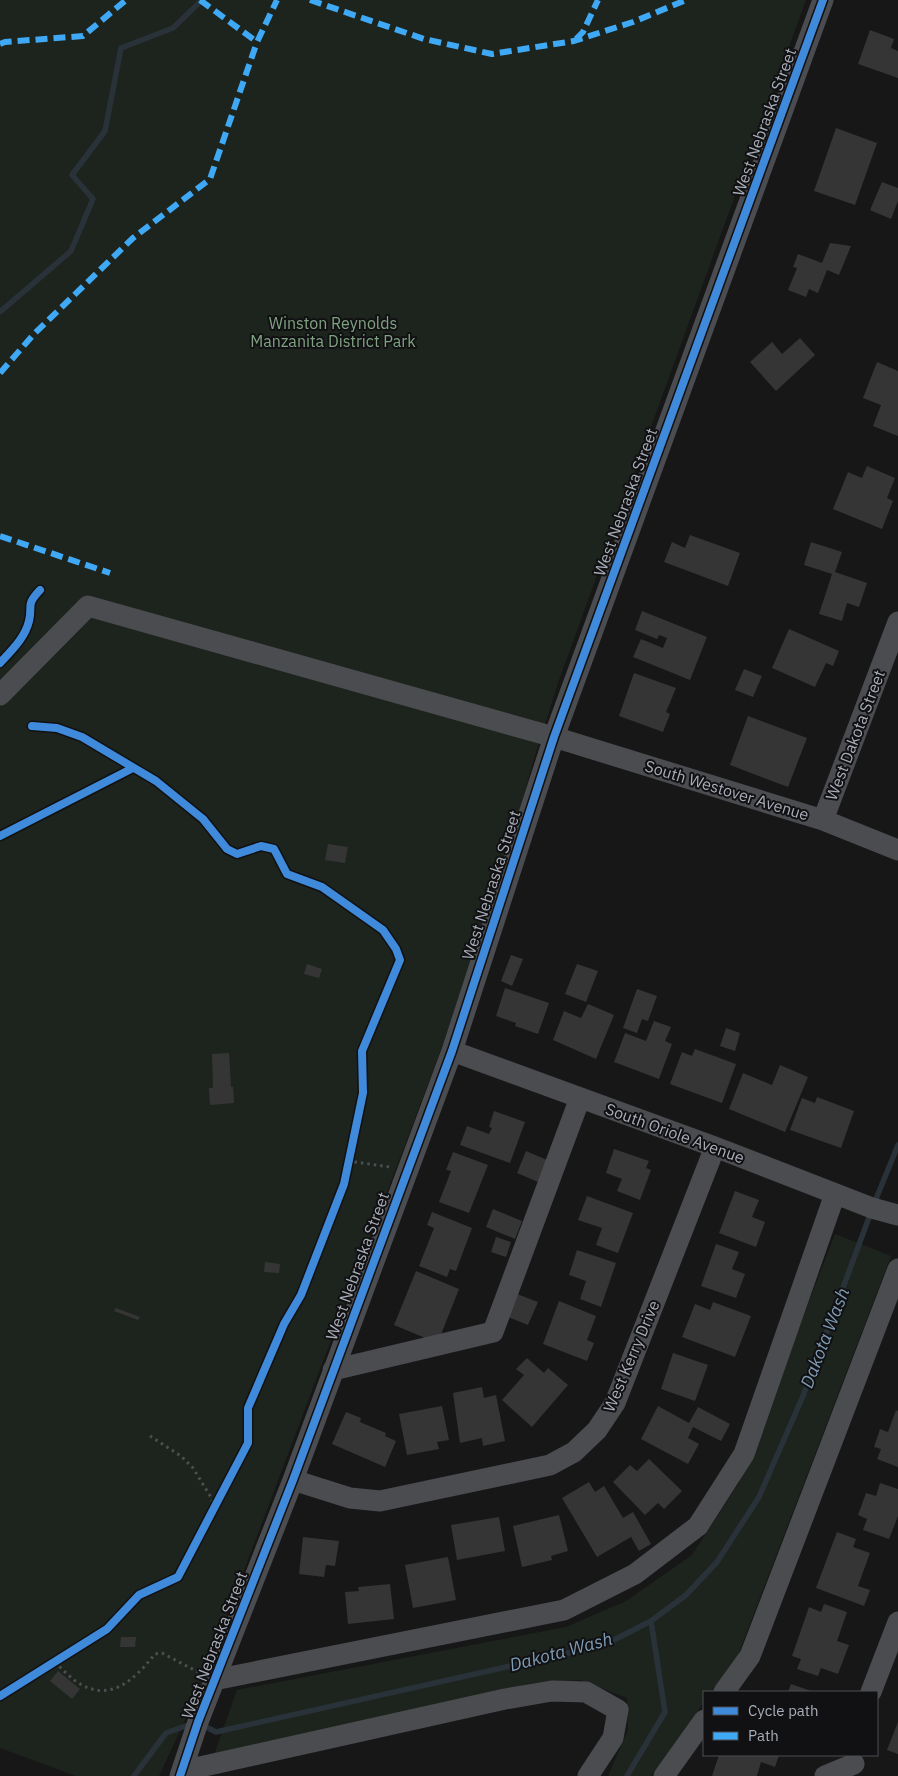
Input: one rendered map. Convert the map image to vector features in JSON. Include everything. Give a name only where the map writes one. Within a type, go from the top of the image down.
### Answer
[{"type":"street","name":"West Nebraska Street","points":[[181,1773],[198,1722],[293,1480],[452,1051],[554,737],[823,0]]},
{"type":"street","name":"South Westover Avenue","points":[[0,695],[88,606],[554,737],[823,820],[898,850]]},
{"type":"street","name":"West Dakota Street","points":[[823,820],[898,622]]},
{"type":"street","name":"South Oriole Avenue","points":[[452,1051],[715,1147],[872,1208],[898,1215]]},
{"type":"street","points":[[333,1370],[493,1332],[580,1098]]},
{"type":"street","name":"West Kerry Drive","points":[[293,1480],[350,1498],[380,1501],[550,1465],[574,1452],[597,1430],[615,1403],[715,1147]]},
{"type":"street","points":[[214,1680],[564,1610],[635,1574],[698,1526],[744,1454],[835,1194]]},
{"type":"street","points":[[725,1691],[750,1656],[898,1268]]},
{"type":"street","points":[[872,1691],[890,1664],[898,1622]]},
{"type":"street","points":[[181,1773],[505,1699],[552,1691],[586,1692],[618,1710],[613,1738],[588,1776]]},
{"type":"street","points":[[664,1776],[703,1721]]},
{"type":"street","points":[[825,1776],[855,1765]]},
{"type":"path","points":[[348,1161],[408,1169]]},
{"type":"path","points":[[150,1436],[181,1456],[193,1468],[212,1499],[213,1510]]},
{"type":"path","points":[[209,1518],[222,1493]]},
{"type":"path","points":[[55,1662],[81,1685],[94,1690],[108,1690],[126,1684],[140,1673],[155,1654],[162,1653],[214,1680]]},
{"type":"path","points":[[47,1668],[62,1658]]},
{"type":"green space","name":"Winston Reynolds Manzanita District Park","points":[[0,0],[806,0],[558,683],[532,765],[510,849],[443,1044],[198,1692],[159,1776],[76,1776],[0,1748]]},
{"type":"green space","points":[[835,1234],[891,1256],[738,1655],[712,1691],[703,1691],[703,1703],[651,1776],[608,1776],[628,1730],[627,1698],[580,1680],[529,1684],[214,1755],[237,1690],[566,1627],[626,1601],[692,1555],[739,1483]]},
{"type":"building","points":[[870,30],[894,39],[891,48],[898,51],[898,78],[858,64]]},
{"type":"building","points":[[836,128],[877,143],[855,205],[814,191]]},
{"type":"building","points":[[882,182],[898,188],[898,201],[891,219],[870,210]]},
{"type":"building","points":[[830,243],[851,246],[839,275],[827,270],[818,293],[809,289],[806,297],[788,290],[797,268],[793,267],[798,254],[822,263]]},
{"type":"building","points":[[800,338],[815,355],[776,391],[750,362],[772,342],[782,354]]},
{"type":"building","points":[[877,362],[898,371],[898,436],[873,426],[881,405],[863,398]]},
{"type":"building","points":[[867,466],[895,478],[887,498],[893,501],[882,529],[833,509],[848,472],[862,478]]},
{"type":"building","points":[[690,535],[740,553],[728,586],[664,562],[672,542],[685,548]]},
{"type":"building","points":[[811,542],[842,552],[835,572],[867,583],[859,607],[847,603],[842,621],[819,614],[832,574],[804,565]]},
{"type":"building","points":[[642,611],[707,637],[690,680],[633,657],[641,639],[663,648],[667,638],[659,635],[657,639],[635,630]]},
{"type":"building","points":[[789,629],[839,651],[833,666],[826,663],[815,687],[772,668]]},
{"type":"building","points":[[744,669],[762,676],[753,697],[735,690]]},
{"type":"building","points":[[634,673],[676,688],[666,712],[670,714],[663,732],[619,716]]},
{"type":"building","points":[[748,716],[807,738],[788,787],[730,765]]},
{"type":"building","points":[[328,844],[348,847],[345,863],[325,860]]},
{"type":"building","points":[[511,955],[523,959],[512,986],[501,981]]},
{"type":"building","points":[[307,964],[322,969],[319,978],[304,974]]},
{"type":"building","points":[[577,964],[598,971],[586,1002],[565,994]]},
{"type":"building","points":[[505,988],[549,1003],[538,1034],[515,1026],[516,1023],[496,1016]]},
{"type":"building","points":[[637,989],[657,996],[648,1021],[642,1019],[637,1033],[623,1028]]},
{"type":"building","points":[[588,1004],[614,1015],[596,1059],[553,1040],[564,1011],[581,1018]]},
{"type":"building","points":[[654,1021],[671,1027],[665,1041],[672,1044],[659,1079],[614,1062],[625,1033],[646,1041]]},
{"type":"building","points":[[726,1028],[740,1033],[735,1051],[720,1046]]},
{"type":"building","points":[[695,1049],[736,1064],[722,1103],[670,1084],[682,1052],[692,1056]]},
{"type":"building","points":[[229,1053],[234,1103],[210,1105],[209,1088],[213,1088],[212,1054]]},
{"type":"building","points":[[780,1065],[808,1077],[785,1132],[729,1109],[743,1073],[772,1085]]},
{"type":"building","points":[[817,1097],[854,1111],[841,1148],[790,1130],[802,1098],[815,1103]]},
{"type":"building","points":[[494,1111],[525,1122],[510,1163],[460,1145],[467,1126],[489,1134],[492,1128],[489,1127]]},
{"type":"building","points":[[614,1149],[649,1161],[646,1168],[651,1170],[640,1200],[617,1191],[622,1179],[606,1173]]},
{"type":"building","points":[[526,1151],[547,1160],[538,1182],[517,1173]]},
{"type":"building","points":[[453,1152],[488,1165],[469,1213],[439,1202],[451,1171],[446,1170]]},
{"type":"building","points":[[735,1191],[759,1200],[752,1217],[765,1222],[756,1247],[719,1233]]},
{"type":"building","points":[[587,1196],[633,1213],[618,1253],[596,1245],[602,1228],[578,1220]]},
{"type":"building","points":[[493,1209],[522,1221],[515,1239],[486,1227]]},
{"type":"building","points":[[432,1212],[472,1228],[456,1271],[450,1269],[447,1277],[419,1266],[434,1228],[427,1225]]},
{"type":"building","points":[[496,1237],[511,1242],[506,1257],[491,1252]]},
{"type":"building","points":[[716,1244],[739,1252],[732,1269],[745,1274],[736,1298],[701,1286]]},
{"type":"building","points":[[577,1250],[616,1263],[601,1307],[580,1299],[586,1281],[569,1275]]},
{"type":"building","points":[[265,1262],[280,1264],[279,1273],[264,1272]]},
{"type":"building","points":[[416,1271],[459,1289],[440,1337],[430,1340],[394,1325]]},
{"type":"building","points":[[517,1294],[538,1302],[528,1325],[508,1317]]},
{"type":"building","points":[[559,1301],[596,1316],[587,1340],[594,1343],[587,1361],[543,1344]]},
{"type":"building","points":[[713,1302],[751,1316],[735,1357],[682,1337],[695,1304],[710,1310]]},
{"type":"building","points":[[116,1308],[140,1317],[138,1320],[114,1311]]},
{"type":"building","points":[[673,1353],[708,1365],[695,1401],[661,1389]]},
{"type":"building","points":[[527,1358],[544,1373],[548,1368],[568,1385],[532,1427],[502,1400],[524,1375],[516,1369]]},
{"type":"building","points":[[482,1387],[484,1398],[496,1395],[505,1441],[483,1446],[482,1438],[460,1443],[453,1393]]},
{"type":"building","points":[[442,1406],[449,1440],[437,1442],[439,1449],[407,1455],[399,1414]]},
{"type":"building","points":[[658,1406],[689,1423],[698,1407],[730,1424],[721,1441],[693,1427],[688,1438],[699,1444],[688,1464],[641,1439]]},
{"type":"building","points":[[896,1410],[898,1411],[898,1467],[877,1459],[881,1449],[874,1447],[880,1429],[888,1432]]},
{"type":"building","points":[[346,1412],[361,1418],[360,1422],[386,1433],[385,1436],[396,1441],[385,1467],[332,1444]]},
{"type":"building","points":[[649,1459],[682,1491],[664,1509],[658,1503],[645,1515],[613,1482],[630,1465],[637,1471]]},
{"type":"building","points":[[589,1482],[595,1492],[604,1486],[623,1518],[633,1512],[651,1544],[639,1551],[631,1537],[597,1557],[562,1498]]},
{"type":"building","points":[[880,1483],[898,1489],[898,1516],[889,1539],[863,1530],[867,1519],[858,1515],[866,1493],[876,1496]]},
{"type":"building","points":[[559,1515],[568,1551],[551,1556],[552,1560],[522,1567],[513,1526]]},
{"type":"building","points":[[499,1517],[505,1551],[457,1560],[451,1525]]},
{"type":"building","points":[[837,1532],[856,1539],[853,1547],[870,1553],[858,1586],[870,1590],[864,1606],[816,1588]]},
{"type":"building","points":[[303,1537],[339,1541],[335,1566],[326,1565],[324,1577],[299,1574]]},
{"type":"building","points":[[448,1557],[456,1600],[413,1608],[405,1565]]},
{"type":"building","points":[[390,1584],[394,1619],[348,1624],[345,1592],[359,1591],[358,1587]]},
{"type":"building","points":[[824,1604],[847,1612],[837,1641],[849,1645],[838,1674],[821,1668],[818,1676],[797,1669],[801,1659],[792,1656],[809,1607],[821,1612]]},
{"type":"building","points":[[121,1637],[136,1637],[135,1647],[120,1647]]},
{"type":"building","points":[[58,1671],[80,1689],[72,1699],[50,1681]]},
{"type":"building","points":[[791,1684],[811,1691],[788,1691]]},
{"type":"building","points":[[898,1722],[898,1754],[887,1750]]},
{"type":"building","points":[[719,1756],[779,1756],[775,1767],[761,1762],[757,1776],[712,1776]]},
{"type":"waterway","points":[[0,312],[71,251],[93,199],[72,175],[105,131],[121,48],[173,28],[202,0]]},
{"type":"waterway","name":"Dakota Wash","points":[[874,1204],[898,1145]]},
{"type":"waterway","name":"Dakota Wash","points":[[202,1725],[216,1732],[604,1645],[651,1621],[686,1595],[717,1562],[759,1497],[803,1396],[871,1212]]},
{"type":"waterway","points":[[627,1776],[665,1712],[651,1621]]},
{"type":"waterway","name":"Dakota Wash","points":[[134,1776],[166,1733],[191,1724]]},
{"type":"marked path","points":[[0,44],[5,42],[83,36],[126,0]]},
{"type":"marked path","points":[[200,0],[257,42],[277,0]]},
{"type":"marked path","points":[[310,0],[424,39],[492,54],[574,41],[633,22],[686,0]]},
{"type":"marked path","points":[[576,39],[583,32],[598,0]]},
{"type":"marked path","points":[[0,373],[34,334],[133,238],[210,179],[257,42]]},
{"type":"marked path","points":[[0,536],[110,573]]},
{"type":"cycle path","points":[[180,1776],[198,1722],[293,1480],[452,1051],[554,737],[823,0]]},
{"type":"cycle path","points":[[0,663],[24,633],[29,621],[31,603],[40,590]]},
{"type":"cycle path","points":[[0,1696],[107,1629],[139,1595],[178,1577],[248,1443],[248,1408],[284,1324],[301,1295],[344,1184],[363,1093],[362,1051],[400,960],[396,949],[383,930],[322,887],[287,874],[274,849],[261,846],[237,854],[227,849],[203,819],[156,781],[82,737],[57,728],[32,726]]},
{"type":"cycle path","points":[[0,836],[133,768]]}]
